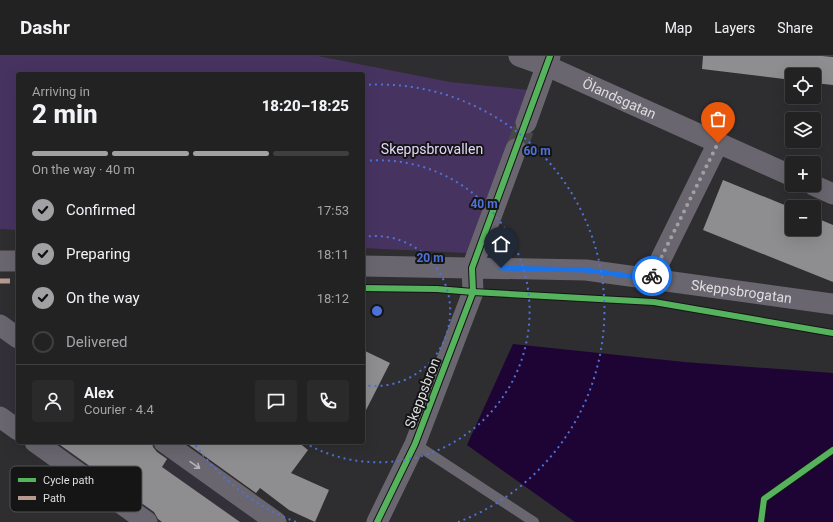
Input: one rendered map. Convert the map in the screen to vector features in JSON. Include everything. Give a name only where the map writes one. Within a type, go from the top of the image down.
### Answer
[{"type":"street","name":"Ölandsgatan","points":[[519,56],[548,61],[718,143],[785,173]]},
{"type":"street","points":[[526,123],[548,61]]},
{"type":"street","points":[[651,279],[718,143]]},
{"type":"street","points":[[472,268],[516,149]]},
{"type":"street","points":[[821,189],[833,194]]},
{"type":"street","points":[[0,261],[16,261]]},
{"type":"street","name":"Skeppsbrogatan","points":[[365,266],[586,270],[833,304]]},
{"type":"street","name":"Skeppsbron","points":[[377,522],[415,444],[473,292],[472,268]]},
{"type":"street","points":[[0,325],[16,337]]},
{"type":"street","points":[[0,417],[16,429]]},
{"type":"street","points":[[38,444],[69,466]]},
{"type":"street","points":[[167,444],[276,522]]},
{"type":"street","points":[[133,512],[147,522]]},
{"type":"lane","points":[[415,444],[534,522]]},
{"type":"shaded area","points":[[0,337],[16,348],[16,422],[0,410]]},
{"type":"shaded area","points":[[513,344],[684,362],[833,373],[833,522],[575,522],[467,445]]},
{"type":"shaded area","points":[[48,444],[153,444],[264,522],[156,522],[142,512],[142,466],[78,466]]},
{"type":"green space","name":"Skeppsbrovallen","points":[[0,56],[318,56],[450,82],[529,90],[467,253],[365,248],[365,72],[16,72],[16,230],[0,229]]},
{"type":"building","points":[[703,56],[833,57],[833,85],[821,84],[821,68],[785,68],[785,79],[702,69]]},
{"type":"building","points":[[723,180],[785,205],[785,236],[821,236],[821,220],[833,225],[833,282],[703,230]]},
{"type":"building","points":[[365,351],[390,363],[365,412]]},
{"type":"building","points":[[59,444],[152,444],[157,452],[167,459],[162,467],[240,522],[162,522],[158,519],[154,512],[142,503],[142,466],[90,466]]},
{"type":"building","points":[[188,444],[300,444],[308,450],[291,473],[329,490],[315,522],[289,510],[260,488],[256,493]]},
{"type":"ferry route","points":[[761,522],[764,499],[833,450]]},
{"type":"tunnel","points":[[516,149],[526,123]]},
{"type":"marked path","points":[[0,281],[16,281]]},
{"type":"cycle path","points":[[377,522],[415,444],[473,292],[472,268],[550,56]]},
{"type":"cycle path","points":[[365,288],[437,289],[654,302],[833,333]]},
{"type":"cycle path","points":[[761,522],[764,499],[833,450]]},
{"type":"way so far","points":[[652,276],[718,143]]},
{"type":"route","points":[[501,268],[586,270],[651,279],[652,276]]}]
